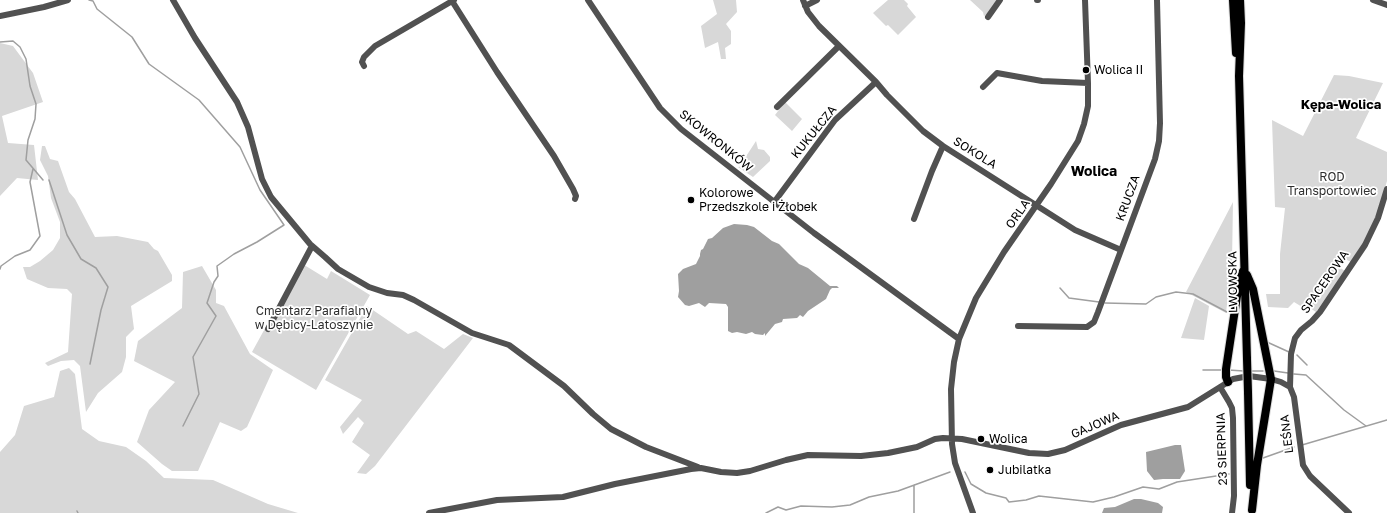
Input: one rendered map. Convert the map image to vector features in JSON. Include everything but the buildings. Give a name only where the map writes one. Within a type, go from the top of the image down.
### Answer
[{"type":"main road","name":"LWOWSKA","points":[[1233,0],[1239,76]]},
{"type":"main road","name":"LWOWSKA","points":[[1240,0],[1241,23],[1239,76],[1251,512]]},
{"type":"main road","points":[[1245,268],[1253,289],[1271,379],[1251,512]]},
{"type":"main road","points":[[1228,382],[1226,377],[1226,369],[1239,283],[1245,268]]},
{"type":"street","points":[[0,16],[44,7],[68,0]]},
{"type":"street","points":[[173,0],[192,33],[237,102],[248,127],[260,174],[266,188],[312,246],[338,269],[369,287],[387,293],[399,294],[414,300],[472,334],[509,345],[564,386],[593,414],[617,432],[646,448],[701,468]]},
{"type":"street","points":[[364,66],[362,62],[364,57],[376,46],[453,0],[497,72],[554,156],[573,189],[576,196],[575,199]]},
{"type":"street","name":"SKOWRONKÓW","points":[[588,0],[660,108],[681,129],[814,233],[959,339]]},
{"type":"street","points":[[804,3],[818,0]]},
{"type":"street","points":[[988,17],[1000,0]]},
{"type":"street","name":"ORLA","points":[[951,438],[951,389],[954,362],[959,339],[976,298],[1004,252],[1036,206],[1078,140],[1084,124],[1088,106],[1085,0]]},
{"type":"street","name":"KRUCZA","points":[[1018,326],[1086,327],[1094,322],[1101,306],[1155,159],[1159,140],[1160,123],[1157,0]]},
{"type":"street","points":[[1374,0],[1387,5]]},
{"type":"street","name":"SOKOLA","points":[[804,3],[819,26],[876,82],[923,132],[1075,230],[1121,250]]},
{"type":"street","points":[[777,107],[839,46]]},
{"type":"street","points":[[983,87],[997,73],[1042,81],[1088,83]]},
{"type":"street","name":"KUKUŁCZA","points":[[775,202],[835,120],[876,82]]},
{"type":"street","points":[[914,219],[943,146]]},
{"type":"street","name":"SPACEROWA","points":[[1290,387],[1291,354],[1295,338],[1301,330],[1320,312],[1366,244],[1378,218],[1387,189]]},
{"type":"street","points":[[268,329],[312,246]]},
{"type":"street","name":"GAJOWA","points":[[701,468],[730,473],[750,471],[808,455],[861,456],[880,454],[917,447],[935,439],[951,438],[1039,455],[1056,453],[1121,425],[1192,406],[1228,382],[1239,377],[1252,376],[1271,379]]},
{"type":"street","points":[[1271,379],[1290,387]]},
{"type":"street","name":"23 SIERPNIA","points":[[1220,387],[1232,408],[1233,418],[1234,496],[1232,513]]},
{"type":"street","name":"LEŚNA","points":[[1290,387],[1294,397],[1301,461],[1304,468],[1315,481],[1350,513]]},
{"type":"street","points":[[951,438],[954,457],[973,513]]},
{"type":"street","points":[[429,513],[497,500],[563,497],[615,484],[701,468]]},
{"type":"green space","points":[[713,0],[736,0],[737,12],[726,24],[731,31],[731,44],[725,48],[726,59],[721,59],[718,42],[705,48],[701,26],[717,14]]},
{"type":"green space","points":[[888,0],[904,0],[916,17],[898,35],[873,13]]},
{"type":"green space","points":[[970,0],[999,0],[984,16],[983,12]]},
{"type":"green space","points":[[0,43],[13,46],[33,73],[43,102],[2,116],[8,143],[34,145],[38,180],[17,178],[0,196]]},
{"type":"green space","name":"ROD Transportowiec","points":[[1334,75],[1349,76],[1383,83],[1356,138],[1387,152],[1387,181],[1379,209],[1365,241],[1351,262],[1345,259],[1339,267],[1345,271],[1316,312],[1310,308],[1307,310],[1294,302],[1288,308],[1268,307],[1266,294],[1280,294],[1280,254],[1285,208],[1275,207],[1272,120],[1303,136]]},
{"type":"green space","points":[[785,102],[802,119],[792,131],[775,115]]},
{"type":"green space","points":[[756,141],[758,149],[764,150],[770,157],[770,161],[753,177],[738,167],[743,166],[745,158]]},
{"type":"green space","points":[[42,146],[45,146],[50,159],[58,161],[69,192],[75,199],[95,237],[117,236],[148,242],[158,251],[172,275],[172,281],[131,306],[134,329],[126,337],[126,357],[122,372],[98,393],[86,412],[80,366],[74,360],[61,361],[48,366],[45,363],[68,352],[72,294],[67,289],[48,288],[27,279],[23,267],[30,267],[40,261],[53,250],[60,238],[60,222],[51,198],[48,176],[40,160]]},
{"type":"green space","points":[[1233,202],[1232,261],[1226,313],[1186,292]]},
{"type":"green space","name":"Cmentarz Parafialny w Dębicy-Latoszynie","points":[[301,263],[327,279],[331,271],[370,295],[316,390],[252,352]]},
{"type":"green space","points":[[202,266],[216,290],[216,303],[224,306],[250,354],[273,370],[247,427],[241,431],[220,422],[198,471],[172,471],[137,442],[149,410],[175,382],[134,361],[138,341],[182,308],[183,272]]},
{"type":"green space","points":[[1195,298],[1209,306],[1204,340],[1181,338]]},
{"type":"green space","points":[[367,306],[408,334],[416,331],[444,349],[463,334],[473,338],[375,466],[366,474],[357,473],[370,455],[352,442],[364,423],[358,417],[343,434],[340,427],[362,400],[325,380]]},
{"type":"green space","points":[[69,368],[75,374],[82,429],[99,441],[126,447],[146,461],[164,478],[213,480],[268,504],[298,513],[0,513],[0,452],[15,435],[24,406],[54,397],[60,371]]},
{"type":"shaded area","points":[[734,224],[754,227],[772,241],[779,244],[799,264],[808,268],[830,286],[837,286],[839,288],[832,288],[826,299],[808,311],[803,317],[800,315],[797,318],[783,319],[782,322],[775,324],[765,336],[765,333],[763,335],[752,332],[746,334],[737,332],[732,333],[728,331],[728,307],[726,304],[709,303],[705,307],[699,303],[689,306],[685,305],[678,297],[678,274],[683,269],[696,264],[701,250],[708,239],[712,238],[723,228]]},
{"type":"shaded area","points":[[1181,445],[1185,471],[1180,479],[1154,480],[1147,471],[1146,452]]},
{"type":"shaded area","points":[[1134,499],[1158,503],[1163,507],[1162,513],[1102,513],[1104,508],[1115,507]]},
{"type":"waterway","points":[[89,0],[93,1],[97,9],[132,37],[149,64],[199,100],[240,147],[260,190],[284,225],[234,254],[217,266],[218,276],[214,282],[207,303],[216,316],[193,357],[199,394],[183,426]]},
{"type":"waterway","points":[[0,42],[13,41],[20,47],[26,59],[30,86],[36,104],[35,119],[28,140],[26,160],[43,180]]},
{"type":"waterway","points":[[0,269],[1,266],[15,256],[30,250],[40,236],[30,182],[33,169]]},
{"type":"waterway","points":[[49,180],[67,235],[81,259],[96,268],[108,287],[101,310],[90,364]]},
{"type":"waterway","points":[[1060,288],[1069,298],[1099,302]]},
{"type":"waterway","points":[[1105,303],[1146,304],[1156,297],[1176,292],[1193,294],[1227,312]]},
{"type":"waterway","points":[[1267,342],[1289,352]]},
{"type":"waterway","points":[[1297,355],[1307,365]]},
{"type":"waterway","points":[[1203,370],[1222,370]]},
{"type":"waterway","points":[[1228,370],[1244,371]]},
{"type":"waterway","points":[[1250,371],[1263,371]]},
{"type":"waterway","points":[[1274,371],[1288,373]]},
{"type":"waterway","points":[[1294,374],[1306,375],[1344,410],[1366,426]]},
{"type":"waterway","points":[[1302,445],[1387,420]]},
{"type":"waterway","points":[[1263,458],[1294,447]]},
{"type":"waterway","points":[[766,513],[778,507],[786,510],[801,506],[832,507],[850,505],[869,497],[898,491],[950,472]]},
{"type":"waterway","points":[[965,472],[971,484],[986,493],[1006,498],[1009,502],[1026,500],[1039,496],[1093,502],[1114,497],[1143,487],[1159,489],[1177,482],[1229,474]]},
{"type":"waterway","points":[[914,485],[914,513]]},
{"type":"place","name":"Wolica II","points":[[1086,70]]},
{"type":"place","name":"Kolorowe Przedszkole i Żłobek","points":[[691,200]]},
{"type":"place","name":"Wolica","points":[[981,439]]},
{"type":"place","name":"Jubilatka","points":[[990,470]]},
{"type":"district","name":"Kępa-Wolica","points":[[1341,105]]},
{"type":"district","name":"Wolica","points":[[1094,172]]}]
